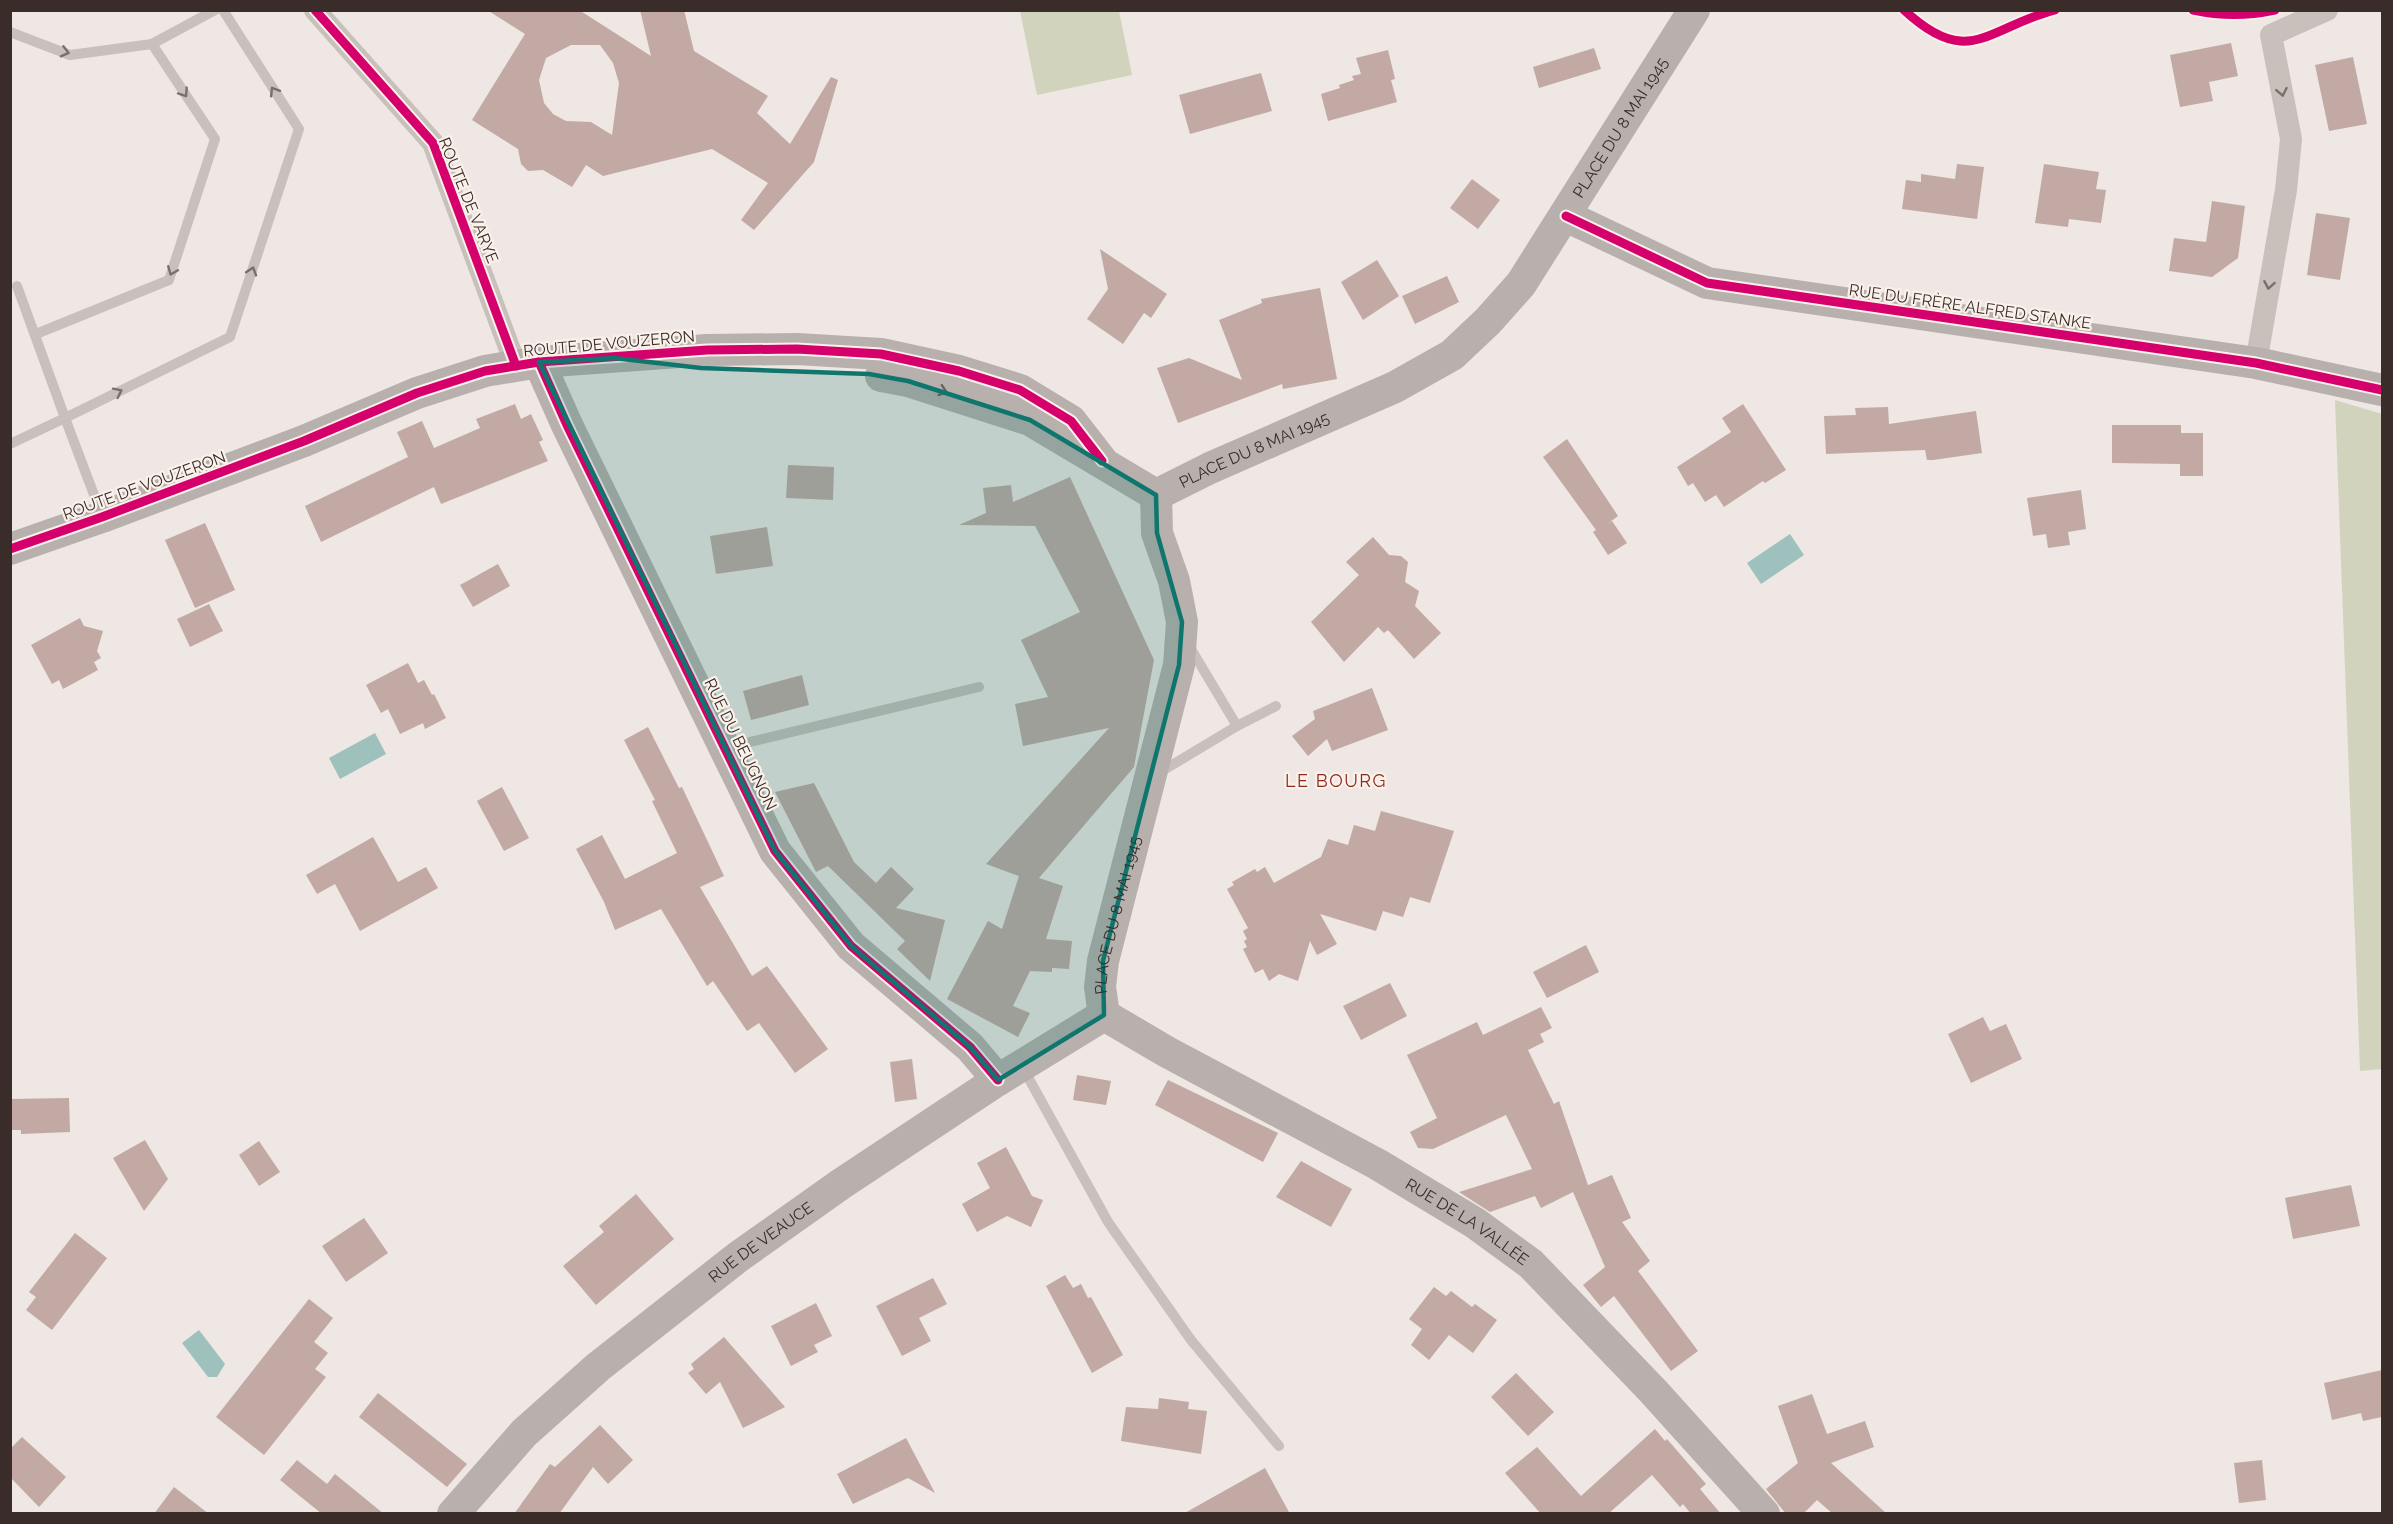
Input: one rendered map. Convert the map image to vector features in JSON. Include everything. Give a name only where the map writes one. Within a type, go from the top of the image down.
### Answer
[{"type":"street","name":"ROUTE DE VARYE","points":[[315,10],[433,143],[528,364]]},
{"type":"street","name":"PLACE DU 8 MAI 1945","points":[[1104,1015],[1100,987],[1103,961],[1179,665],[1182,622],[1174,581],[1157,533],[1156,495],[1210,468],[1395,387],[1452,355],[1488,321],[1521,284],[1694,10]]},
{"type":"street","points":[[2256,363],[2286,190],[2291,139],[2271,35],[2328,10]]},
{"type":"street","name":"RUE DU FRÈRE ALFRED STANKE","points":[[1566,216],[1707,283],[2256,363],[2382,390]]},
{"type":"street","name":"ROUTE DE VOUZERON","points":[[10,549],[304,441],[417,393],[485,371],[528,364],[707,350],[797,349],[881,354],[909,370],[1030,420],[1156,495]]},
{"type":"street","name":"RUE DU BEUGNON","points":[[528,364],[567,425],[727,748],[775,851],[851,946],[970,1047],[1010,1073]]},
{"type":"street","name":"RUE DE VEAUCE","points":[[453,1514],[524,1433],[598,1367],[738,1257],[841,1184],[1010,1073],[1104,1015]]},
{"type":"street","name":"RUE DE LA VALLÉE","points":[[1104,1015],[1167,1052],[1377,1164],[1475,1222],[1531,1264],[1653,1390],[1764,1514]]},
{"type":"lane","points":[[10,32],[70,55],[152,44],[215,10]]},
{"type":"lane","points":[[10,444],[230,337],[299,129],[223,10]]},
{"type":"lane","points":[[36,334],[169,280],[215,139],[152,44]]},
{"type":"lane","points":[[18,286],[102,517]]},
{"type":"lane","points":[[1181,633],[1237,726]]},
{"type":"lane","points":[[727,748],[979,687]]},
{"type":"lane","points":[[1151,777],[1237,726],[1276,706]]},
{"type":"lane","points":[[1010,1073],[1108,1222],[1191,1340],[1280,1446]]},
{"type":"highlighted area","points":[[614,358],[701,368],[869,374],[908,381],[1030,420],[1156,495],[1157,533],[1182,622],[1179,665],[1103,961],[1104,1015],[998,1080],[970,1047],[851,946],[775,851],[539,362]]},
{"type":"green space","points":[[1020,11],[1119,11],[1132,75],[1037,95]]},
{"type":"green space","points":[[2335,400],[2382,414],[2382,1069],[2360,1071]]},
{"type":"water","points":[[1790,534],[1804,555],[1761,584],[1747,563]]},
{"type":"water","points":[[375,733],[386,754],[340,779],[329,758]]},
{"type":"water","points":[[199,1330],[225,1364],[217,1377],[208,1377],[182,1343]]},
{"type":"building","points":[[487,10],[579,10],[651,56],[640,10],[684,10],[694,51],[768,96],[757,113],[790,144],[831,77],[838,80],[814,162],[754,230],[741,220],[768,183],[712,149],[603,176],[586,165],[572,187],[543,170],[528,171],[521,164],[518,149],[472,120],[525,34]],"holes":[[[571,45],[600,45],[613,63],[619,83],[612,135],[591,122],[566,121],[553,114],[544,103],[539,80],[546,58]]]},
{"type":"building","points":[[2231,43],[2238,76],[2209,82],[2213,101],[2180,107],[2170,55]]},
{"type":"building","points":[[1594,48],[1601,69],[1539,88],[1533,67]]},
{"type":"building","points":[[1388,50],[1395,79],[1391,80],[1397,102],[1328,121],[1321,94],[1340,88],[1339,85],[1354,80],[1352,76],[1361,74],[1356,58]]},
{"type":"building","points":[[2353,57],[2367,124],[2329,131],[2315,65]]},
{"type":"building","points":[[1261,73],[1272,111],[1190,134],[1179,95]]},
{"type":"building","points":[[1957,164],[1984,167],[1977,219],[1902,209],[1906,180],[1921,182],[1921,174],[1955,179]]},
{"type":"building","points":[[2044,164],[2099,172],[2096,189],[2106,190],[2101,223],[2069,219],[2068,227],[2035,223]]},
{"type":"building","points":[[1472,179],[1500,200],[1478,229],[1450,208]]},
{"type":"building","points":[[2212,201],[2245,206],[2238,258],[2212,277],[2169,271],[2174,238],[2206,242]]},
{"type":"building","points":[[2316,213],[2350,218],[2340,280],[2307,275]]},
{"type":"building","points":[[1100,249],[1167,294],[1151,318],[1144,313],[1123,344],[1087,319],[1108,289]]},
{"type":"building","points":[[1377,260],[1399,296],[1363,320],[1341,282]]},
{"type":"building","points":[[1447,276],[1459,302],[1415,324],[1402,296]]},
{"type":"building","points":[[1320,288],[1337,379],[1283,389],[1282,384],[1178,423],[1157,368],[1189,358],[1242,380],[1219,320],[1262,303],[1261,299]]},
{"type":"building","points":[[515,404],[521,419],[531,414],[543,440],[539,442],[548,461],[441,504],[434,487],[321,542],[305,506],[408,457],[397,432],[422,421],[434,448],[480,428],[476,419]]},
{"type":"building","points":[[1743,404],[1786,470],[1765,483],[1763,481],[1724,507],[1716,495],[1705,502],[1693,483],[1688,486],[1677,467],[1731,432],[1722,418]]},
{"type":"building","points":[[1888,407],[1889,424],[1976,411],[1982,453],[1933,460],[1927,460],[1925,450],[1826,454],[1824,416],[1856,415],[1855,408]]},
{"type":"building","points":[[2112,425],[2181,425],[2181,433],[2203,433],[2203,476],[2180,476],[2180,464],[2112,463]]},
{"type":"building","points":[[1567,439],[1618,516],[1606,525],[1612,521],[1627,543],[1608,555],[1593,532],[1596,530],[1543,457]]},
{"type":"building","points":[[788,465],[834,467],[833,500],[786,498]]},
{"type":"building","points":[[1070,477],[1154,660],[1134,767],[1039,878],[1063,886],[1046,939],[1072,941],[1069,969],[1052,968],[1052,972],[1030,971],[1013,1006],[1030,1013],[1018,1037],[947,999],[988,921],[1002,929],[1019,876],[986,864],[1109,728],[1023,746],[1015,704],[1048,697],[1021,640],[1080,612],[1035,526],[959,525],[986,513],[983,488],[1011,485],[1013,502]]},
{"type":"building","points":[[2081,490],[2086,529],[2068,532],[2070,545],[2048,548],[2046,534],[2033,536],[2027,498]]},
{"type":"building","points":[[205,523],[235,590],[195,608],[165,540]]},
{"type":"building","points":[[767,527],[773,566],[716,574],[710,536]]},
{"type":"building","points":[[1373,537],[1389,555],[1401,556],[1408,562],[1405,582],[1419,591],[1415,606],[1441,633],[1414,659],[1388,630],[1384,633],[1378,627],[1344,662],[1311,622],[1359,575],[1346,562]]},
{"type":"building","points":[[498,564],[510,586],[473,607],[460,585]]},
{"type":"building","points":[[209,604],[223,631],[190,647],[177,619]]},
{"type":"building","points":[[80,618],[84,626],[103,631],[97,651],[101,658],[94,662],[98,670],[63,689],[59,680],[52,684],[31,645]]},
{"type":"building","points":[[408,663],[418,683],[424,680],[432,695],[434,694],[446,718],[425,729],[423,723],[400,734],[388,709],[381,713],[366,685]]},
{"type":"building","points":[[802,675],[809,705],[751,720],[743,691]]},
{"type":"building","points":[[1372,688],[1388,730],[1332,751],[1327,739],[1308,756],[1292,736],[1315,719],[1313,711]]},
{"type":"building","points":[[648,727],[679,788],[682,787],[724,876],[700,887],[752,976],[767,966],[828,1049],[795,1073],[759,1023],[747,1031],[713,981],[707,986],[661,909],[615,930],[604,902],[576,849],[602,835],[625,879],[677,853],[652,801],[655,800],[624,740]]},
{"type":"building","points":[[814,783],[854,862],[876,883],[891,867],[914,889],[896,908],[945,920],[930,981],[897,949],[905,941],[828,866],[816,872],[775,792]]},
{"type":"building","points":[[502,787],[529,838],[504,851],[477,801]]},
{"type":"building","points":[[1381,811],[1454,831],[1430,903],[1410,897],[1403,917],[1383,911],[1376,931],[1320,914],[1337,944],[1317,955],[1310,941],[1298,981],[1279,974],[1269,981],[1263,969],[1255,973],[1243,949],[1247,947],[1244,941],[1247,939],[1243,931],[1248,928],[1227,889],[1234,885],[1232,882],[1255,869],[1257,872],[1265,867],[1274,883],[1321,857],[1328,839],[1348,845],[1354,825],[1375,831]]},
{"type":"building","points":[[373,837],[398,882],[426,867],[438,888],[360,931],[335,884],[317,894],[306,875]]},
{"type":"building","points":[[1586,945],[1599,972],[1547,998],[1533,972]]},
{"type":"building","points":[[1390,983],[1407,1016],[1361,1040],[1343,1006]]},
{"type":"building","points":[[1541,1007],[1552,1028],[1540,1034],[1544,1042],[1528,1050],[1554,1104],[1559,1101],[1588,1185],[1586,1186],[1612,1175],[1631,1218],[1622,1222],[1650,1261],[1638,1271],[1698,1351],[1671,1371],[1614,1296],[1601,1307],[1583,1285],[1605,1267],[1573,1192],[1541,1208],[1535,1196],[1490,1212],[1459,1192],[1532,1169],[1506,1115],[1433,1149],[1418,1148],[1410,1132],[1437,1118],[1407,1055],[1477,1022],[1483,1035]]},
{"type":"building","points":[[1983,1017],[1990,1031],[2006,1024],[2022,1059],[1971,1083],[1948,1034]]},
{"type":"building","points":[[912,1059],[917,1099],[895,1102],[890,1062]]},
{"type":"building","points":[[1077,1075],[1111,1081],[1106,1105],[1073,1100]]},
{"type":"building","points":[[1168,1080],[1278,1133],[1263,1162],[1155,1105]]},
{"type":"building","points":[[69,1098],[70,1132],[21,1134],[21,1130],[10,1130],[10,1099]]},
{"type":"building","points":[[145,1140],[168,1179],[144,1211],[113,1158]]},
{"type":"building","points":[[259,1141],[280,1172],[259,1186],[239,1155]]},
{"type":"building","points":[[1006,1147],[1032,1196],[1043,1200],[1031,1227],[1007,1216],[977,1232],[962,1204],[990,1188],[977,1163]]},
{"type":"building","points":[[1301,1161],[1352,1189],[1331,1227],[1276,1197]]},
{"type":"building","points":[[2351,1185],[2360,1226],[2293,1239],[2285,1198]]},
{"type":"building","points":[[636,1194],[674,1239],[596,1305],[563,1266],[604,1232],[599,1226]]},
{"type":"building","points":[[364,1218],[388,1253],[346,1282],[322,1246]]},
{"type":"building","points":[[75,1233],[107,1258],[52,1330],[26,1310],[36,1297],[29,1292]]},
{"type":"building","points":[[1065,1275],[1073,1288],[1081,1284],[1088,1298],[1091,1297],[1123,1355],[1092,1373],[1046,1286]]},
{"type":"building","points":[[933,1278],[947,1304],[919,1318],[931,1341],[902,1356],[876,1306]]},
{"type":"building","points":[[1434,1287],[1446,1296],[1451,1291],[1472,1307],[1475,1304],[1497,1320],[1473,1353],[1449,1335],[1429,1360],[1411,1345],[1422,1329],[1409,1319]]},
{"type":"building","points":[[309,1299],[333,1318],[314,1342],[328,1353],[315,1369],[326,1377],[264,1455],[216,1417]]},
{"type":"building","points":[[816,1303],[832,1336],[814,1345],[818,1352],[791,1366],[771,1326]]},
{"type":"building","points":[[724,1337],[785,1407],[743,1428],[720,1382],[706,1394],[688,1373],[694,1369],[691,1364]]},
{"type":"building","points":[[2382,1370],[2382,1417],[2363,1421],[2361,1413],[2332,1420],[2324,1383]]},
{"type":"building","points":[[1516,1373],[1554,1412],[1528,1436],[1491,1397]]},
{"type":"building","points":[[378,1393],[467,1464],[447,1487],[359,1417]]},
{"type":"building","points":[[1812,1394],[1827,1434],[1865,1421],[1874,1447],[1831,1463],[1887,1514],[1833,1514],[1817,1500],[1803,1514],[1786,1514],[1766,1489],[1798,1463],[1778,1406]]},
{"type":"building","points":[[1159,1398],[1189,1402],[1188,1409],[1207,1411],[1201,1454],[1121,1441],[1126,1407],[1158,1409]]},
{"type":"building","points":[[600,1425],[633,1460],[608,1484],[593,1467],[559,1514],[514,1514],[550,1464],[555,1467]]},
{"type":"building","points":[[1655,1429],[1665,1441],[1667,1439],[1706,1484],[1700,1489],[1721,1514],[1691,1514],[1683,1504],[1680,1507],[1652,1475],[1608,1514],[1541,1514],[1505,1473],[1537,1447],[1581,1496]]},
{"type":"building","points":[[22,1437],[66,1477],[39,1507],[10,1477],[10,1449]]},
{"type":"building","points":[[906,1438],[935,1493],[908,1478],[853,1504],[837,1474]]},
{"type":"building","points":[[297,1460],[327,1484],[335,1474],[384,1514],[322,1514],[280,1480]]},
{"type":"building","points":[[2262,1460],[2266,1500],[2239,1503],[2234,1463]]},
{"type":"building","points":[[1265,1468],[1290,1514],[1183,1514]]},
{"type":"building","points":[[174,1487],[209,1514],[154,1514]]},
{"type":"cycle path","points":[[315,10],[433,143],[516,366]]},
{"type":"cycle path","points":[[1904,10],[1926,28],[1945,38],[1962,41],[1994,34],[2055,10]]},
{"type":"cycle path","points":[[2193,10],[2234,14],[2275,10]]},
{"type":"cycle path","points":[[1566,216],[1707,283],[2256,363],[2382,390]]},
{"type":"cycle path","points":[[10,549],[304,441],[417,393],[485,371],[539,362],[707,350],[797,349],[881,354],[959,371],[1020,390],[1071,421],[1102,461]]},
{"type":"cycle path","points":[[539,362],[567,425],[775,851],[851,946],[970,1047],[998,1080]]},
{"type":"district","name":"LE BOURG","points":[[1336,781]]}]
